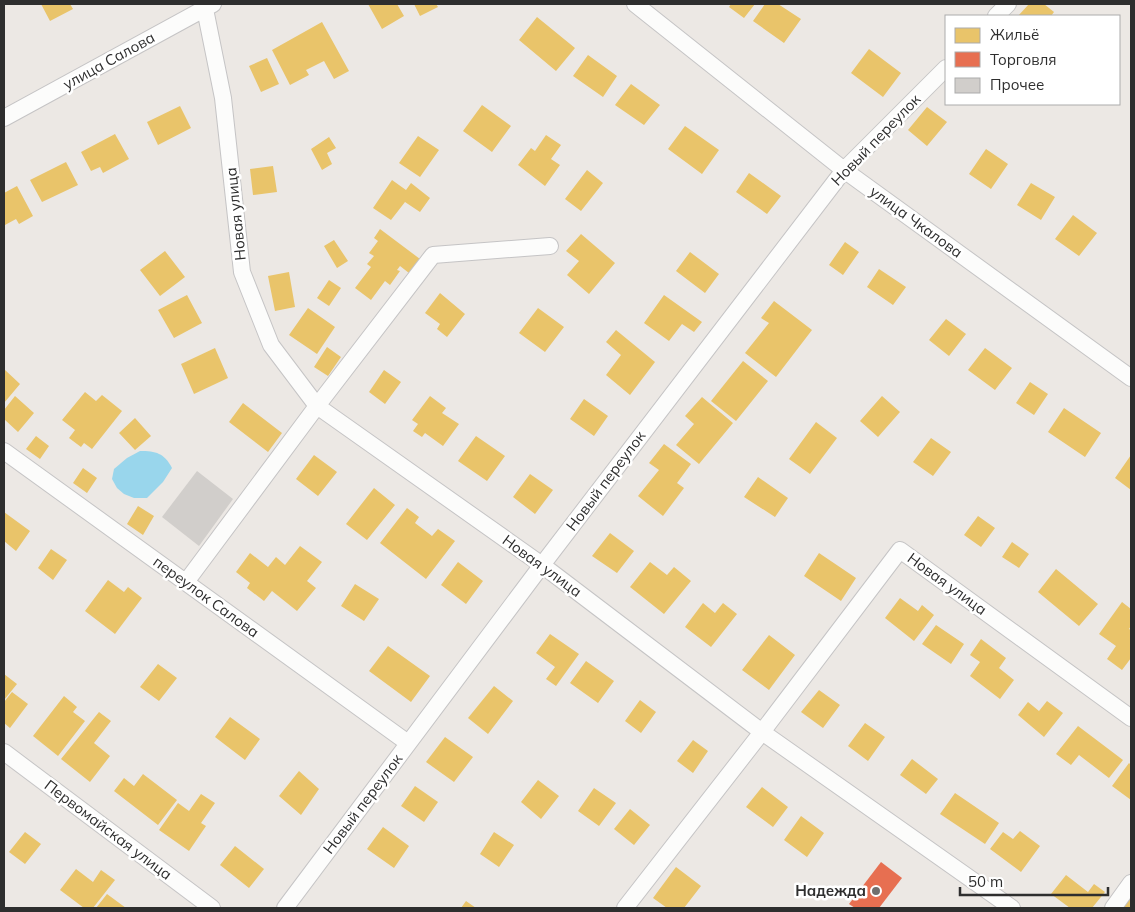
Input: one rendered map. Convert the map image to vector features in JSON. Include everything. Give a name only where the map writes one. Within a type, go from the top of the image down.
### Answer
[{"type":"street","name":"улица Чкалова","points":[[635,4],[844,170],[1131,378]]},
{"type":"street","points":[[997,15],[1008,4]]},
{"type":"street","name":"улица Салова","points":[[4,118],[207,5]]},
{"type":"street","name":"Новая улица","points":[[207,5],[223,98],[242,272],[271,345],[317,406],[542,565],[762,732],[1012,908]]},
{"type":"street","name":"Новый переулок","points":[[285,908],[542,565],[844,170],[945,69]]},
{"type":"street","points":[[186,582],[317,406],[433,255],[550,246]]},
{"type":"street","name":"переулок Салова","points":[[4,450],[408,743]]},
{"type":"street","name":"Новая улица","points":[[625,908],[900,550],[1131,718]]},
{"type":"street","name":"Первомайская улица","points":[[4,752],[212,908]]},
{"type":"street","points":[[1113,908],[1131,883]]},
{"type":"water","points":[[140,451],[163,456],[172,468],[163,482],[147,498],[134,498],[124,494],[117,488],[112,479],[114,469],[127,458]]},
{"type":"building: Жильё","points":[[41,4],[70,4],[73,9],[50,21]]},
{"type":"building: Жильё","points":[[368,4],[397,4],[404,16],[382,29]]},
{"type":"building: Жильё","points":[[414,4],[436,4],[438,7],[420,16]]},
{"type":"building: Жильё","points":[[731,4],[755,4],[744,18],[729,7]]},
{"type":"building: Жильё","points":[[765,4],[778,4],[801,19],[784,43],[753,21]]},
{"type":"building: Жильё","points":[[1029,4],[1044,4],[1054,12],[1052,15],[1019,15]]},
{"type":"building: Жильё","points":[[537,17],[575,48],[556,71],[519,40]]},
{"type":"building: Жильё","points":[[322,22],[349,71],[334,79],[324,61],[306,70],[309,75],[290,85],[272,50]]},
{"type":"building: Жильё","points":[[869,49],[901,73],[883,97],[851,73]]},
{"type":"building: Жильё","points":[[588,55],[617,76],[603,97],[573,76]]},
{"type":"building: Жильё","points":[[267,58],[279,84],[261,92],[249,66]]},
{"type":"building: Жильё","points":[[631,84],[660,105],[644,125],[615,105]]},
{"type":"building: Жильё","points":[[482,105],[511,126],[492,152],[463,131]]},
{"type":"building: Жильё","points":[[180,106],[191,128],[158,145],[147,122]]},
{"type":"building: Жильё","points":[[927,107],[947,122],[927,146],[908,130]]},
{"type":"building: Жильё","points":[[685,126],[719,150],[702,174],[668,149]]},
{"type":"building: Жильё","points":[[115,134],[129,159],[103,173],[100,167],[91,171],[81,152]]},
{"type":"building: Жильё","points":[[546,135],[561,145],[551,159],[560,165],[545,186],[518,165],[531,148],[535,151]]},
{"type":"building: Жильё","points":[[418,136],[439,150],[420,177],[399,163]]},
{"type":"building: Жильё","points":[[329,137],[336,148],[327,153],[332,164],[322,170],[311,149]]},
{"type":"building: Жильё","points":[[986,149],[1008,164],[991,189],[969,174]]},
{"type":"building: Жильё","points":[[66,162],[78,185],[42,202],[30,180]]},
{"type":"building: Жильё","points":[[273,166],[277,192],[253,195],[250,169]]},
{"type":"building: Жильё","points":[[587,170],[603,183],[581,211],[565,199]]},
{"type":"building: Жильё","points":[[749,173],[781,196],[767,214],[736,192]]},
{"type":"building: Жильё","points":[[392,180],[406,190],[411,183],[430,198],[420,212],[405,202],[391,220],[373,208]]},
{"type":"building: Жильё","points":[[1031,183],[1055,197],[1041,220],[1017,205]]},
{"type":"building: Жильё","points":[[17,186],[33,216],[19,224],[16,219],[5,225],[4,193]]},
{"type":"building: Жильё","points":[[1073,215],[1097,233],[1079,256],[1055,239]]},
{"type":"building: Жильё","points":[[380,229],[420,259],[409,273],[400,266],[397,270],[400,271],[390,285],[385,281],[371,300],[355,288],[371,267],[367,264],[374,256],[369,253],[378,241],[374,238]]},
{"type":"building: Жильё","points":[[581,234],[615,263],[589,294],[567,275],[579,261],[566,251]]},
{"type":"building: Жильё","points":[[334,240],[348,261],[337,268],[324,246]]},
{"type":"building: Жильё","points":[[845,242],[859,252],[843,275],[829,265]]},
{"type":"building: Жильё","points":[[165,251],[185,277],[160,296],[140,270]]},
{"type":"building: Жильё","points":[[690,252],[719,274],[705,293],[676,271]]},
{"type":"building: Жильё","points":[[879,269],[906,287],[893,305],[867,287]]},
{"type":"building: Жильё","points":[[289,272],[295,307],[275,311],[268,276]]},
{"type":"building: Жильё","points":[[329,280],[341,288],[329,306],[317,298]]},
{"type":"building: Жильё","points":[[440,293],[465,314],[447,337],[437,329],[440,324],[425,313]]},
{"type":"building: Жильё","points":[[187,295],[202,323],[174,338],[158,310]]},
{"type":"building: Жильё","points":[[664,295],[702,322],[694,332],[682,324],[669,341],[644,323]]},
{"type":"building: Жильё","points":[[774,301],[812,330],[776,377],[745,353],[769,323],[761,318]]},
{"type":"building: Жильё","points":[[308,308],[335,327],[317,354],[289,335]]},
{"type":"building: Жильё","points":[[538,308],[564,327],[545,352],[519,333]]},
{"type":"building: Жильё","points":[[946,319],[966,334],[949,356],[929,340]]},
{"type":"building: Жильё","points":[[616,330],[655,362],[630,395],[606,375],[621,355],[606,342]]},
{"type":"building: Жильё","points":[[327,347],[341,357],[328,376],[314,367]]},
{"type":"building: Жильё","points":[[215,348],[228,378],[194,394],[181,364]]},
{"type":"building: Жильё","points":[[985,348],[1012,368],[995,390],[968,370]]},
{"type":"building: Жильё","points":[[743,361],[768,381],[736,421],[711,401]]},
{"type":"building: Жильё","points":[[4,369],[20,384],[4,403]]},
{"type":"building: Жильё","points":[[384,370],[401,382],[385,404],[369,392]]},
{"type":"building: Жильё","points":[[1030,382],[1048,394],[1034,415],[1016,403]]},
{"type":"building: Жильё","points":[[85,392],[96,401],[102,395],[122,411],[92,449],[84,443],[81,447],[69,438],[75,430],[62,420]]},
{"type":"building: Жильё","points":[[15,396],[34,413],[18,432],[4,419],[4,410]]},
{"type":"building: Жильё","points":[[430,396],[446,408],[442,413],[459,424],[443,446],[425,433],[422,437],[413,431],[418,424],[412,420]]},
{"type":"building: Жильё","points":[[882,396],[900,412],[878,437],[860,421]]},
{"type":"building: Жильё","points":[[702,397],[733,423],[699,464],[676,445],[694,424],[685,416]]},
{"type":"building: Жильё","points":[[584,399],[608,416],[594,436],[570,419]]},
{"type":"building: Жильё","points":[[243,403],[282,433],[268,452],[229,422]]},
{"type":"building: Жильё","points":[[1064,408],[1101,433],[1085,457],[1048,432]]},
{"type":"building: Жильё","points":[[135,418],[151,436],[135,450],[119,433]]},
{"type":"building: Жильё","points":[[816,422],[837,438],[810,474],[789,459]]},
{"type":"building: Жильё","points":[[36,436],[49,446],[40,459],[26,449]]},
{"type":"building: Жильё","points":[[476,436],[505,456],[487,481],[458,461]]},
{"type":"building: Жильё","points":[[931,438],[951,452],[933,476],[913,462]]},
{"type":"building: Жильё","points":[[664,444],[691,464],[677,483],[684,488],[663,516],[638,496],[659,470],[649,463]]},
{"type":"building: Жильё","points":[[314,455],[337,472],[318,496],[296,479]]},
{"type":"building: Жильё","points":[[1131,455],[1131,490],[1115,478]]},
{"type":"building: Жильё","points":[[83,468],[97,478],[87,493],[73,483]]},
{"type":"building: Жильё","points":[[530,474],[553,490],[535,514],[513,497]]},
{"type":"building: Жильё","points":[[758,477],[788,498],[775,517],[744,497]]},
{"type":"building: Жильё","points":[[374,488],[395,505],[367,540],[346,524]]},
{"type":"building: Жильё","points":[[138,506],[154,516],[143,535],[127,524]]},
{"type":"building: Жильё","points":[[407,508],[419,517],[415,523],[432,536],[438,529],[455,541],[426,579],[380,543]]},
{"type":"building: Жильё","points":[[4,512],[30,531],[16,551],[4,541]]},
{"type":"building: Жильё","points":[[978,516],[995,528],[981,547],[964,535]]},
{"type":"building: Жильё","points":[[610,533],[634,551],[617,573],[592,556]]},
{"type":"building: Жильё","points":[[1012,542],[1029,554],[1019,568],[1002,557]]},
{"type":"building: Жильё","points":[[300,546],[322,562],[307,581],[316,588],[297,611],[272,591],[264,601],[247,588],[250,583],[236,572],[250,553],[268,567],[276,557],[285,565]]},
{"type":"building: Жильё","points":[[51,549],[67,560],[53,580],[38,568]]},
{"type":"building: Жильё","points":[[819,553],[856,578],[841,601],[804,576]]},
{"type":"building: Жильё","points":[[458,562],[483,581],[466,604],[441,585]]},
{"type":"building: Жильё","points":[[650,562],[667,575],[674,567],[691,581],[664,614],[630,587]]},
{"type":"building: Жильё","points":[[1056,569],[1098,604],[1079,626],[1038,592]]},
{"type":"building: Жильё","points":[[108,580],[124,592],[128,587],[142,598],[115,634],[85,611]]},
{"type":"building: Жильё","points":[[355,584],[379,599],[364,621],[341,606]]},
{"type":"building: Жильё","points":[[900,598],[918,611],[922,605],[934,615],[914,641],[885,618]]},
{"type":"building: Жильё","points":[[1122,602],[1131,609],[1131,626],[1129,629],[1131,630],[1131,658],[1122,670],[1107,659],[1116,646],[1099,634]]},
{"type":"building: Жильё","points":[[703,603],[715,613],[723,603],[737,614],[711,647],[685,627]]},
{"type":"building: Жильё","points":[[936,625],[964,644],[951,664],[922,644]]},
{"type":"building: Жильё","points":[[550,634],[579,654],[556,686],[546,679],[555,667],[536,653]]},
{"type":"building: Жильё","points":[[769,635],[795,655],[769,690],[742,670]]},
{"type":"building: Жильё","points":[[981,639],[1006,658],[999,668],[1014,680],[1000,699],[970,676],[980,662],[970,655]]},
{"type":"building: Жильё","points":[[388,646],[430,676],[411,702],[369,671]]},
{"type":"building: Жильё","points":[[586,661],[614,681],[598,703],[570,683]]},
{"type":"building: Жильё","points":[[158,664],[177,678],[159,701],[140,687]]},
{"type":"building: Жильё","points":[[4,674],[17,684],[4,700]]},
{"type":"building: Жильё","points":[[494,686],[513,701],[488,734],[468,718]]},
{"type":"building: Жильё","points":[[819,690],[840,705],[823,728],[801,712]]},
{"type":"building: Жильё","points":[[12,692],[28,704],[10,728],[4,723],[4,702]]},
{"type":"building: Жильё","points":[[64,696],[77,707],[73,712],[85,721],[58,756],[33,736]]},
{"type":"building: Жильё","points":[[640,700],[656,712],[641,733],[625,721]]},
{"type":"building: Жильё","points":[[1047,701],[1063,713],[1044,737],[1018,715],[1028,702],[1039,711]]},
{"type":"building: Жильё","points":[[99,712],[111,721],[94,743],[110,756],[90,782],[61,759]]},
{"type":"building: Жильё","points":[[230,717],[260,739],[245,760],[215,737]]},
{"type":"building: Жильё","points":[[865,723],[885,737],[868,761],[848,746]]},
{"type":"building: Жильё","points":[[1078,726],[1123,760],[1109,778],[1079,755],[1071,765],[1056,754]]},
{"type":"building: Жильё","points":[[445,737],[473,757],[454,782],[426,762]]},
{"type":"building: Жильё","points":[[693,740],[708,751],[693,773],[677,761]]},
{"type":"building: Жильё","points":[[912,759],[938,779],[926,794],[900,775]]},
{"type":"building: Жильё","points":[[1129,763],[1131,765],[1131,800],[1112,786]]},
{"type":"building: Жильё","points":[[299,771],[319,789],[301,815],[279,796]]},
{"type":"building: Жильё","points":[[143,774],[177,800],[158,825],[114,791],[124,778],[134,786]]},
{"type":"building: Жильё","points":[[538,780],[559,796],[541,819],[521,802]]},
{"type":"building: Жильё","points":[[415,786],[438,802],[424,822],[401,806]]},
{"type":"building: Жильё","points":[[762,787],[788,807],[773,827],[746,807]]},
{"type":"building: Жильё","points":[[594,788],[616,803],[599,826],[578,811]]},
{"type":"building: Жильё","points":[[955,793],[999,823],[985,844],[940,814]]},
{"type":"building: Жильё","points":[[201,794],[215,803],[201,823],[206,826],[189,851],[159,830],[178,803],[189,811]]},
{"type":"building: Жильё","points":[[630,809],[650,825],[634,845],[614,829]]},
{"type":"building: Жильё","points":[[801,816],[824,833],[807,857],[784,840]]},
{"type":"building: Жильё","points":[[383,827],[409,846],[394,868],[367,849]]},
{"type":"building: Жильё","points":[[1020,831],[1040,846],[1021,872],[990,849],[1003,832],[1013,839]]},
{"type":"building: Жильё","points":[[25,832],[41,844],[25,864],[9,852]]},
{"type":"building: Жильё","points":[[494,832],[514,845],[499,867],[480,854]]},
{"type":"building: Жильё","points":[[235,846],[264,869],[249,888],[220,865]]},
{"type":"building: Жильё","points":[[676,867],[701,886],[684,908],[667,908],[653,898]]},
{"type":"building: Жильё","points":[[76,869],[93,882],[101,870],[115,880],[93,908],[84,908],[60,890]]},
{"type":"building: Жильё","points":[[1066,875],[1088,892],[1094,884],[1105,892],[1092,908],[1070,908],[1051,894]]},
{"type":"building: Жильё","points":[[107,894],[126,908],[96,908]]},
{"type":"building: Жильё","points":[[1131,894],[1131,908],[1121,908]]},
{"type":"building: Жильё","points":[[466,901],[476,908],[461,908]]},
{"type":"building: Торговля","name":"Надежда","points":[[881,862],[902,878],[879,908],[855,908],[849,904]]},
{"type":"building: Прочее","points":[[197,471],[233,499],[199,546],[162,517]]},
{"type":"place","name":"Надежда","points":[[876,891]]}]
